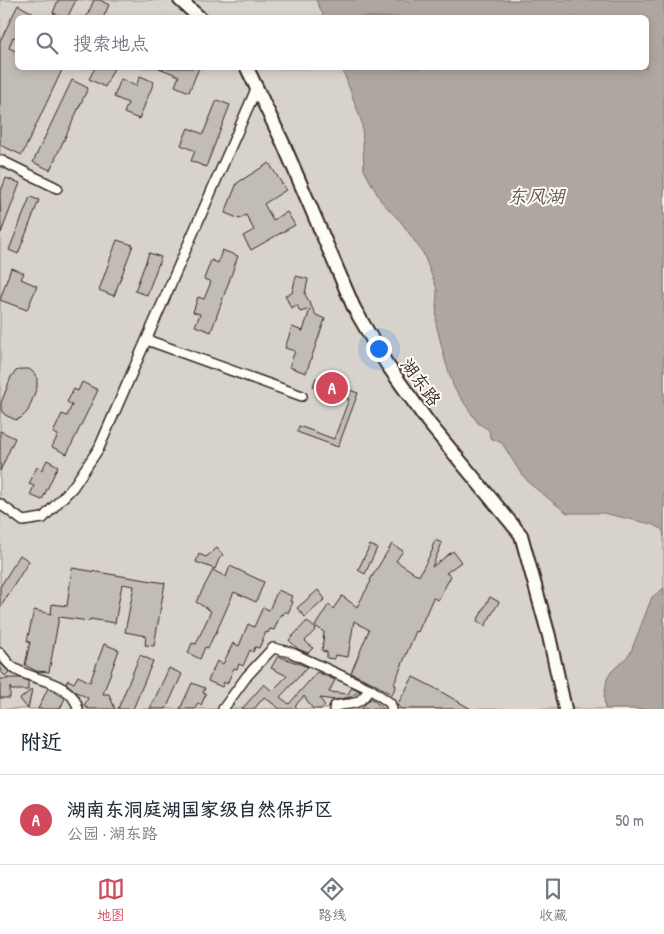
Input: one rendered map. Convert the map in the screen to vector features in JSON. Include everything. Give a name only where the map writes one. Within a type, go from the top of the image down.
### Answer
[{"type":"street","points":[[180,0],[197,15]]},
{"type":"street","name":"湖东路","points":[[248,70],[283,143],[354,308],[386,362],[428,422],[521,535],[549,636],[565,709]]},
{"type":"street","points":[[0,504],[23,521],[43,518],[73,488],[99,448],[257,87]]},
{"type":"street","points":[[0,160],[57,188]]},
{"type":"street","points":[[147,340],[302,396]]},
{"type":"street","points":[[223,709],[248,676],[273,648],[290,652],[370,690],[390,703],[392,709]]},
{"type":"street","points":[[0,653],[14,669],[55,684],[70,695],[78,709]]},
{"type":"street","points":[[334,709],[335,706],[357,704],[362,701],[370,690]]},
{"type":"shaded area","points":[[0,0],[664,0],[664,709],[0,709]]},
{"type":"water","name":"东风湖","points":[[316,0],[664,0],[664,537],[663,530],[651,524],[603,513],[567,513],[530,484],[502,443],[490,438],[489,430],[478,423],[454,388],[436,324],[437,289],[423,253],[401,222],[381,201],[364,170],[362,123],[343,70],[649,70],[649,15],[323,15]]},
{"type":"water","points":[[664,588],[664,709],[605,709],[604,696],[607,679],[611,672],[630,654],[652,597]]},
{"type":"building","points":[[58,0],[76,0],[68,15],[53,13]]},
{"type":"building","points":[[94,0],[100,0],[109,5],[104,15],[87,15]]},
{"type":"building","points":[[18,5],[33,13],[32,15],[15,15],[15,38],[13,37],[9,48],[15,51],[15,70],[62,70],[22,155],[0,145],[0,41]]},
{"type":"building","points":[[94,70],[113,70],[105,87],[89,79]]},
{"type":"building","points":[[164,70],[198,70],[189,92],[175,86],[179,76]]},
{"type":"building","points":[[140,76],[154,82],[139,119],[124,113],[128,103],[114,97],[121,79],[136,86]]},
{"type":"building","points":[[72,80],[88,88],[50,170],[33,162]]},
{"type":"building","points":[[217,100],[230,105],[206,167],[191,161],[195,151],[181,145],[188,128],[203,134]]},
{"type":"building","points":[[269,163],[286,190],[264,204],[273,220],[287,212],[295,225],[251,250],[243,236],[254,230],[246,215],[240,219],[225,213],[237,183]]},
{"type":"building","points":[[6,178],[20,183],[1,233],[0,194]]},
{"type":"building","points":[[30,197],[39,200],[18,254],[9,250]]},
{"type":"building","points":[[117,240],[133,245],[114,296],[99,290]]},
{"type":"building","points":[[222,250],[238,256],[211,332],[195,326],[200,314],[193,312],[198,297],[204,299],[211,282],[204,279],[211,260],[218,263]]},
{"type":"building","points":[[149,253],[161,257],[147,295],[135,291]]},
{"type":"building","points":[[11,268],[24,273],[21,279],[37,286],[27,310],[0,300]]},
{"type":"building","points":[[296,276],[308,279],[305,294],[316,315],[325,319],[306,373],[289,367],[295,351],[285,348],[292,327],[303,331],[310,309],[300,312],[297,305],[291,308],[285,295],[292,293]]},
{"type":"building","points":[[29,369],[34,373],[37,378],[37,387],[28,411],[16,420],[5,415],[1,410],[1,403],[11,377],[16,371]]},
{"type":"building","points":[[316,378],[358,393],[338,447],[297,432],[299,426],[334,439],[349,399],[313,386]]},
{"type":"building","points":[[82,382],[98,390],[67,454],[52,447],[58,435],[53,433],[62,414],[67,416],[72,405],[67,402],[74,389],[78,391]]},
{"type":"building","points":[[0,431],[15,438],[0,471]]},
{"type":"building","points":[[47,460],[58,466],[42,500],[30,495],[34,486],[29,484],[37,467],[42,470]]},
{"type":"building","points":[[435,540],[442,543],[432,567],[453,551],[461,562],[446,573],[451,576],[438,600],[433,598],[418,632],[416,631],[394,684],[396,685],[392,695],[373,683],[351,673],[369,630],[354,621],[348,657],[335,655],[334,659],[327,658],[327,652],[322,651],[324,632],[315,626],[329,604],[333,609],[342,596],[357,607],[370,580],[392,544],[403,551],[396,561],[419,576],[433,549]]},
{"type":"building","points":[[370,545],[377,548],[365,574],[358,570]]},
{"type":"building","points":[[217,548],[223,555],[215,569],[196,562],[199,554],[206,557]]},
{"type":"building","points":[[20,555],[29,561],[0,608],[0,587]]},
{"type":"building","points":[[230,566],[264,582],[256,602],[234,592],[215,635],[208,648],[205,647],[200,659],[188,653],[192,643],[196,644],[211,611],[196,602],[213,570],[226,577]]},
{"type":"building","points":[[72,568],[165,583],[154,646],[145,645],[146,636],[125,632],[134,586],[122,584],[115,623],[59,617],[49,672],[36,671],[25,665],[30,642],[27,641],[34,610],[51,614],[52,604],[67,606]]},
{"type":"building","points":[[278,590],[292,596],[290,601],[293,602],[288,613],[285,611],[283,615],[281,614],[274,630],[270,629],[268,633],[266,632],[259,648],[255,647],[253,652],[250,650],[243,666],[239,664],[237,669],[234,668],[227,684],[224,682],[222,687],[208,681],[217,661],[223,664],[233,643],[239,646],[248,624],[254,627],[263,607],[269,610]]},
{"type":"building","points":[[318,590],[325,599],[305,617],[297,608]]},
{"type":"building","points":[[490,597],[499,602],[485,626],[477,621]]},
{"type":"building","points":[[307,621],[316,629],[305,641],[313,648],[308,653],[298,649],[289,640]]},
{"type":"building","points":[[104,644],[119,650],[103,694],[109,694],[115,709],[89,709],[84,706],[88,698],[76,692],[66,683],[68,680],[74,683],[78,676],[90,682]]},
{"type":"building","points":[[140,655],[153,661],[133,709],[118,709]]},
{"type":"building","points":[[278,656],[308,667],[280,697],[289,704],[317,672],[335,680],[329,692],[348,694],[352,687],[360,691],[350,697],[335,700],[320,698],[325,706],[321,709],[313,709],[304,696],[295,706],[298,709],[280,709],[264,697],[254,709],[242,709],[264,684],[272,691],[287,676],[271,668]]},
{"type":"building","points":[[0,663],[9,672],[5,676],[0,670]]},
{"type":"building","points":[[169,668],[182,674],[166,709],[150,709]]},
{"type":"building","points":[[413,677],[471,709],[401,709],[397,705]]},
{"type":"building","points":[[20,678],[28,681],[28,690],[11,690],[10,687],[10,698],[0,698],[0,679]]},
{"type":"building","points":[[192,683],[205,688],[203,693],[206,694],[201,705],[198,703],[195,709],[180,709]]},
{"type":"building","points":[[48,688],[65,698],[60,709],[38,709]]},
{"type":"building","points":[[32,689],[28,709],[20,699]]},
{"type":"building","points":[[372,699],[384,709],[361,709]]},
{"type":"place","name":"湖南东洞庭湖国家级自然保护区","points":[[332,388]]}]
